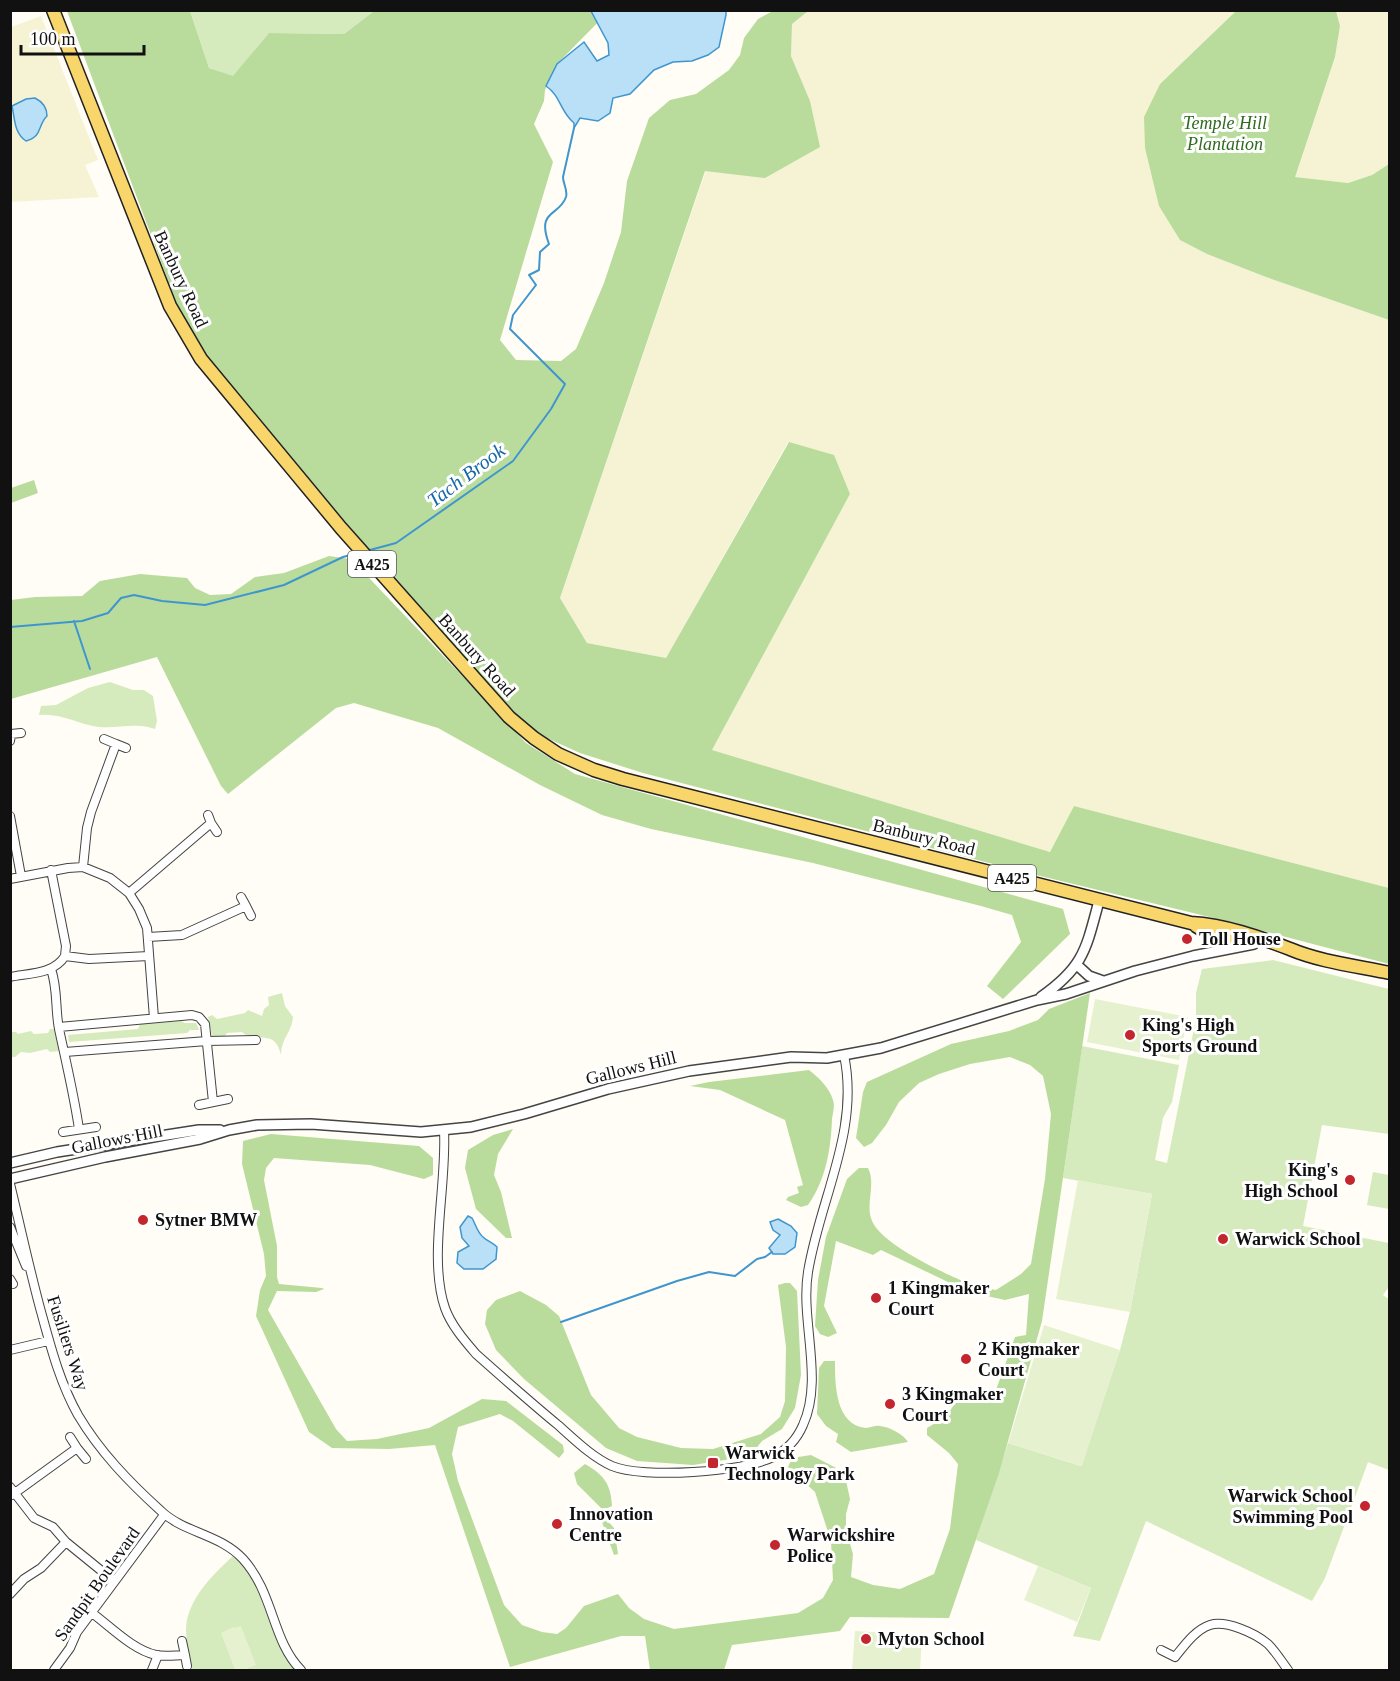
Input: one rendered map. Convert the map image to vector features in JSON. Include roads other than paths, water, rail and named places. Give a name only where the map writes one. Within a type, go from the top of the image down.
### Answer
[{"type":"main road","name":"Banbury Road","points":[[53,10],[166,296],[201,359],[245,415],[341,528],[493,700],[520,727],[558,754],[609,775],[1191,924],[1206,924],[1232,930],[1273,942],[1290,950],[1389,974]]},
{"type":"main road","name":"Banbury Road","points":[[1191,924],[1209,934],[1274,950],[1290,950]]},
{"type":"street","points":[[10,741],[11,734],[21,733]]},
{"type":"street","points":[[104,739],[126,747]]},
{"type":"street","points":[[83,867],[91,812],[116,744]]},
{"type":"street","points":[[207,815],[217,832]]},
{"type":"street","points":[[10,816],[21,876]]},
{"type":"street","points":[[129,893],[211,823]]},
{"type":"street","points":[[10,879],[51,870],[83,867],[110,878],[129,893],[144,918],[148,937],[154,1018]]},
{"type":"street","points":[[10,977],[51,969],[61,963],[65,956],[66,946],[51,870]]},
{"type":"street","points":[[241,897],[251,916]]},
{"type":"street","name":"Gallows Hill","points":[[1037,1000],[1059,984],[1077,966],[1086,948],[1099,901]]},
{"type":"street","points":[[148,937],[182,935],[246,906]]},
{"type":"street","name":"Gallows Hill","points":[[10,1163],[57,1152],[199,1130],[229,1130],[281,1123],[401,1132],[444,1131],[494,1122],[608,1089],[758,1057],[827,1058],[894,1044],[1037,1000],[1072,992],[1135,971],[1254,944]]},
{"type":"street","points":[[65,956],[89,959],[149,956]]},
{"type":"street","points":[[1077,966],[1092,977],[1103,981]]},
{"type":"street","points":[[51,969],[55,982],[59,1027],[79,1129]]},
{"type":"street","points":[[59,1027],[192,1015],[199,1017],[205,1024],[213,1102]]},
{"type":"street","points":[[65,1052],[207,1041],[256,1040]]},
{"type":"street","points":[[444,1131],[444,1181],[438,1244],[438,1275],[445,1307],[451,1320],[464,1341],[476,1354],[584,1447],[613,1466],[653,1473],[727,1469],[754,1465],[778,1455],[792,1443],[804,1424],[809,1405],[811,1380],[806,1289],[812,1253],[841,1152],[848,1098],[844,1055]]},
{"type":"street","points":[[199,1105],[228,1100]]},
{"type":"street","points":[[63,1132],[96,1127]]},
{"type":"street","name":"Gallows Hill","points":[[10,1179],[105,1157],[200,1140],[229,1130]]},
{"type":"street","name":"Fusiliers Way","points":[[10,1184],[48,1341],[69,1396],[90,1432],[117,1468],[164,1515],[220,1541],[248,1565],[266,1593],[288,1653],[301,1671]]},
{"type":"street","points":[[10,1227],[22,1258],[33,1278]]},
{"type":"street","points":[[10,1350],[48,1341]]},
{"type":"street","points":[[70,1437],[86,1459]]},
{"type":"street","points":[[77,1448],[12,1492],[34,1518],[52,1527],[66,1542],[114,1581]]},
{"type":"street","name":"Sandpit Boulevard","points":[[54,1671],[70,1648],[77,1632],[164,1515]]},
{"type":"street","points":[[10,1594],[24,1579],[42,1568],[66,1542]]},
{"type":"street","points":[[92,1613],[136,1646],[158,1655],[185,1654]]},
{"type":"street","points":[[1161,1650],[1174,1657],[1197,1633],[1210,1625],[1221,1624],[1262,1640],[1273,1650],[1288,1671]]},
{"type":"street","points":[[182,1641],[187,1666]]},
{"type":"street","points":[[152,1671],[158,1655]]},
{"type":"water","points":[[726,10],[726,15],[719,47],[708,55],[692,61],[673,62],[654,70],[630,94],[613,98],[610,113],[598,121],[580,118],[574,128],[574,123],[569,119],[555,94],[546,86],[557,64],[584,42],[597,61],[609,55],[608,43],[591,11]]},
{"type":"water","points":[[35,98],[44,105],[47,116],[37,134],[26,141],[17,130],[12,106],[26,99]]},
{"type":"water","points":[[468,1216],[472,1218],[481,1235],[497,1247],[496,1259],[483,1269],[464,1269],[457,1263],[458,1252],[469,1246],[462,1238],[460,1227]]},
{"type":"water","points":[[778,1219],[791,1226],[797,1233],[795,1247],[785,1254],[773,1254],[769,1248],[780,1235],[773,1230],[770,1222]]},
{"type":"waterway","name":"Tach Brook","points":[[370,550],[396,543],[513,461],[551,409],[565,384],[510,329],[513,315],[536,285],[529,275],[539,270],[540,252],[549,244],[545,225],[547,219],[559,208],[566,197],[563,177],[574,128]]},
{"type":"waterway","name":"Tach Brook","points":[[10,627],[82,621],[108,613],[121,598],[134,595],[162,601],[205,605],[284,585],[354,554]]},
{"type":"waterway","points":[[74,621],[90,669]]},
{"type":"waterway","points":[[561,1322],[709,1272],[735,1276],[757,1259],[772,1252]]},
{"type":"place","name":"Toll House","points":[[1187,939]]},
{"type":"place","name":"King's High Sports Ground","points":[[1130,1035]]},
{"type":"place","name":"King's High School","points":[[1350,1180]]},
{"type":"place","name":"Sytner BMW","points":[[143,1220]]},
{"type":"place","name":"Warwick School","points":[[1223,1239]]},
{"type":"place","name":"1 Kingmaker Court","points":[[876,1298]]},
{"type":"place","name":"2 Kingmaker Court","points":[[966,1359]]},
{"type":"place","name":"3 Kingmaker Court","points":[[890,1404]]},
{"type":"place","name":"Warwick Technology Park","points":[[713,1463]]},
{"type":"place","name":"Warwick School Swimming Pool","points":[[1365,1506]]},
{"type":"place","name":"Innovation Centre","points":[[557,1524]]},
{"type":"place","name":"Warwickshire Police","points":[[775,1545]]},
{"type":"place","name":"Myton School","points":[[866,1639]]},
{"type":"park label","name":"Temple Hill Plantation","points":[[1225,133]]}]
